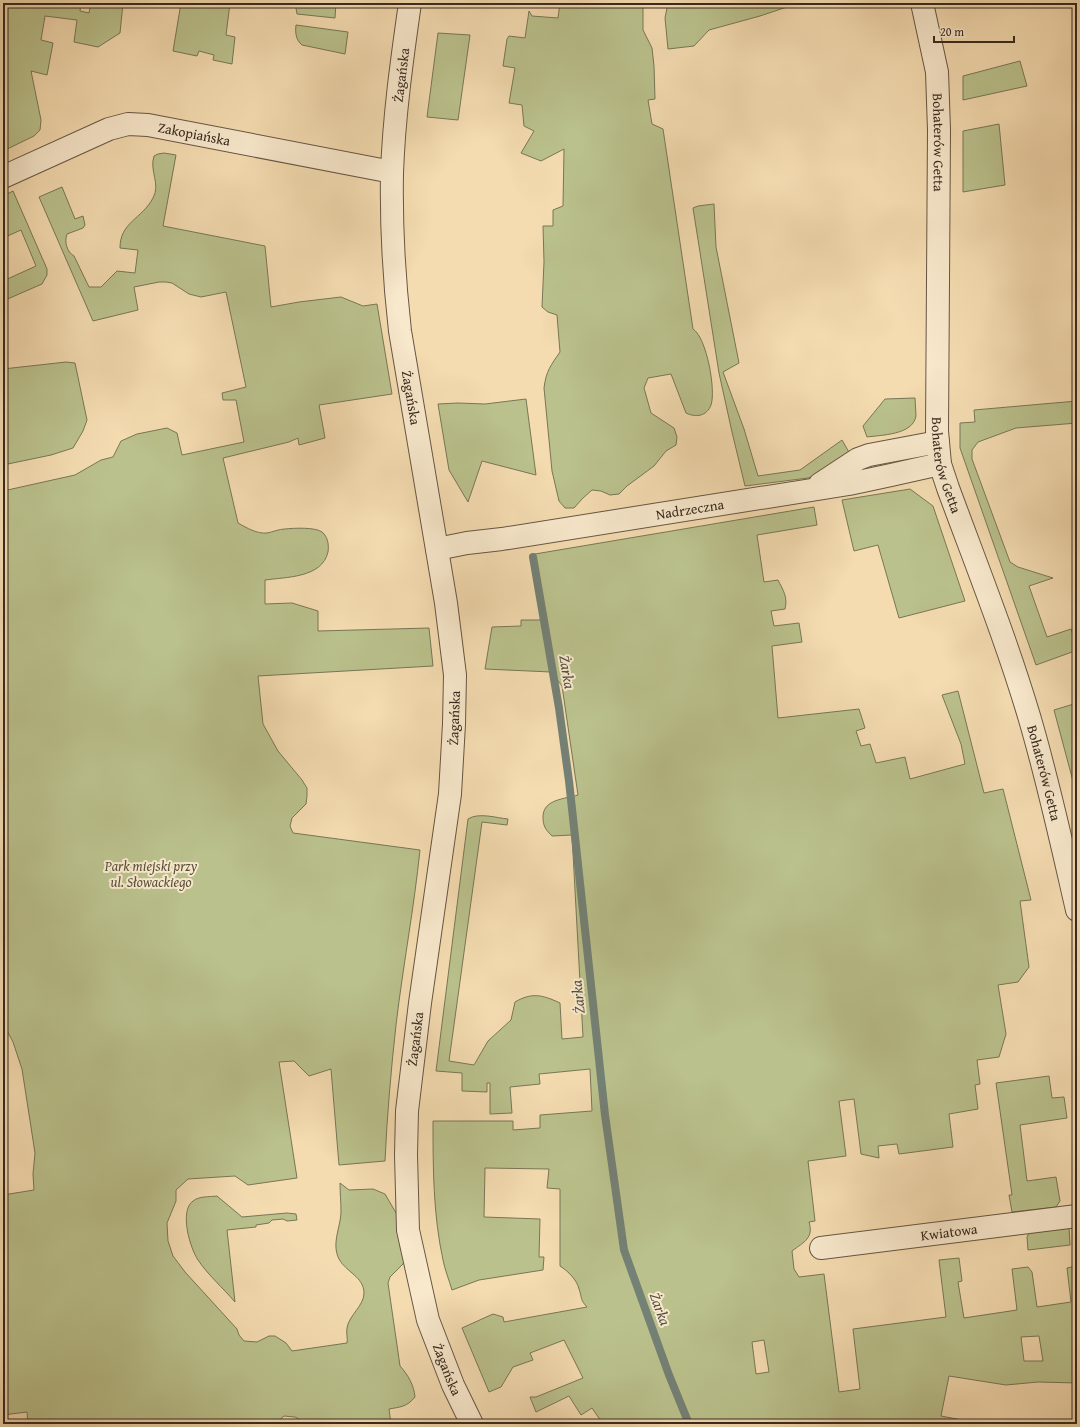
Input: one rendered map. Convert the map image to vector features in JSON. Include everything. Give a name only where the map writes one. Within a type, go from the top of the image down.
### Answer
[{"type":"street","name":"Żagańska","points":[[410,3],[397,102],[392,172],[393,253],[399,317],[438,549],[454,665],[454,724],[450,794],[420,1003],[407,1111],[406,1155],[408,1230],[428,1320],[453,1385],[472,1424]]},
{"type":"street","name":"Bohaterów Getta","points":[[922,3],[937,72],[939,130],[937,387],[940,464],[1018,679],[1044,766],[1077,910]]},
{"type":"street","name":"Zakopiańska","points":[[3,177],[109,130],[128,124],[148,125],[392,172]]},
{"type":"street","points":[[811,489],[865,456],[938,442]]},
{"type":"street","name":"Nadrzeczna","points":[[438,549],[466,543],[525,535],[884,477],[940,464]]},
{"type":"street","name":"Kwiatowa","points":[[820,1248],[1077,1216]]},
{"type":"green space","points":[[3,3],[81,3],[80,11],[89,13],[91,3],[123,3],[120,33],[98,47],[74,42],[77,20],[45,16],[41,40],[53,43],[47,75],[31,71],[41,120],[40,130],[34,136],[3,151]]},
{"type":"green space","points":[[181,3],[230,3],[226,35],[235,37],[232,64],[213,60],[214,55],[199,51],[197,56],[173,51]]},
{"type":"green space","points":[[295,3],[336,3],[335,18],[297,14]]},
{"type":"green space","points":[[560,3],[643,3],[643,30],[652,48],[654,66],[655,99],[648,100],[652,124],[663,129],[693,329],[698,334],[706,353],[712,388],[711,405],[707,412],[697,416],[690,415],[686,413],[671,374],[648,378],[644,388],[651,413],[674,428],[677,437],[676,445],[666,451],[654,466],[627,486],[619,494],[610,495],[601,491],[592,490],[574,508],[565,508],[559,501],[552,471],[544,388],[549,368],[560,352],[557,315],[548,312],[542,307],[544,262],[543,226],[553,226],[553,210],[563,206],[564,149],[541,161],[521,153],[534,131],[524,126],[522,105],[509,103],[515,68],[503,66],[507,39],[509,36],[525,38],[529,11],[532,16],[558,18]]},
{"type":"green space","points":[[668,3],[786,3],[787,7],[709,30],[694,46],[668,49],[665,18]]},
{"type":"green space","points":[[296,25],[348,32],[345,54],[302,45],[296,36]]},
{"type":"green space","points":[[438,33],[470,35],[458,120],[427,117]]},
{"type":"green space","points":[[1020,61],[1027,86],[963,100],[963,76]]},
{"type":"green space","points":[[999,124],[1005,185],[963,192],[963,131]]},
{"type":"green space","name":"Park miejski przy ul. Słowackiego","points":[[164,153],[176,155],[163,226],[265,246],[271,307],[341,297],[363,306],[377,304],[392,394],[319,405],[325,438],[299,445],[298,438],[289,442],[223,458],[238,523],[260,533],[269,533],[280,529],[315,529],[322,532],[328,541],[328,552],[324,561],[319,567],[302,575],[265,580],[265,604],[292,603],[318,611],[318,631],[429,628],[433,666],[258,676],[263,724],[278,751],[307,788],[306,804],[292,818],[290,826],[293,833],[420,850],[396,1025],[389,1093],[385,1161],[339,1165],[331,1069],[309,1076],[294,1061],[279,1062],[297,1178],[248,1185],[235,1176],[188,1179],[176,1190],[176,1201],[167,1223],[168,1241],[173,1256],[185,1272],[237,1329],[239,1335],[244,1341],[257,1342],[269,1336],[275,1336],[286,1343],[292,1351],[347,1343],[348,1323],[362,1302],[364,1293],[361,1283],[342,1264],[337,1253],[336,1241],[341,1217],[340,1183],[349,1190],[373,1189],[385,1194],[399,1218],[406,1256],[403,1264],[390,1277],[388,1283],[400,1366],[410,1380],[415,1397],[406,1405],[389,1409],[391,1424],[308,1424],[295,1417],[284,1416],[275,1424],[28,1424],[27,1412],[3,1415],[3,1195],[34,1190],[33,1174],[35,1153],[22,1069],[13,1042],[3,1023],[3,491],[75,475],[101,460],[113,457],[121,441],[137,434],[167,428],[177,433],[182,455],[244,442],[236,400],[223,400],[222,393],[246,387],[226,292],[201,297],[189,294],[172,283],[166,282],[134,287],[138,310],[93,321],[39,197],[62,187],[75,219],[83,216],[85,225],[83,228],[67,234],[67,246],[74,256],[89,287],[101,287],[117,271],[135,273],[138,250],[120,248],[121,239],[128,226],[153,198],[156,188],[153,167],[154,156]]},
{"type":"green space","points":[[13,191],[47,269],[47,275],[42,284],[3,301],[3,281],[36,266],[21,230],[3,238],[3,196]]},
{"type":"green space","points":[[714,204],[716,247],[739,363],[723,372],[744,429],[758,476],[800,470],[842,440],[850,454],[824,472],[808,478],[745,486],[719,373],[693,208]]},
{"type":"green space","points":[[66,362],[75,363],[87,420],[83,431],[73,448],[51,455],[3,465],[3,369]]},
{"type":"green space","points":[[915,398],[916,416],[914,422],[909,427],[896,433],[867,437],[863,426],[885,399]]},
{"type":"green space","points":[[526,399],[536,475],[482,461],[468,502],[449,470],[438,404],[485,404]]},
{"type":"green space","points":[[1077,401],[1077,423],[1016,428],[978,442],[972,450],[972,459],[1010,562],[1018,567],[1053,578],[1029,586],[1047,637],[1071,629],[1075,642],[1075,648],[1072,652],[1036,665],[960,448],[960,423],[975,422],[974,410]]},
{"type":"green space","points":[[910,489],[933,506],[965,601],[899,618],[878,545],[854,551],[842,500]]},
{"type":"green space","points":[[814,507],[817,525],[757,535],[764,582],[778,580],[785,597],[785,609],[771,611],[774,626],[799,623],[802,642],[772,646],[778,718],[859,709],[865,728],[856,731],[861,746],[870,744],[876,763],[905,757],[910,779],[965,764],[961,744],[942,695],[958,691],[984,793],[1003,789],[1031,900],[1020,901],[1029,967],[1018,982],[998,985],[1006,1034],[999,1057],[977,1060],[980,1084],[975,1085],[978,1109],[949,1114],[953,1147],[899,1154],[897,1144],[878,1146],[879,1158],[861,1154],[854,1099],[839,1101],[846,1156],[808,1161],[815,1221],[809,1222],[810,1232],[807,1239],[792,1251],[794,1269],[799,1277],[824,1274],[839,1392],[860,1389],[853,1329],[946,1317],[939,1260],[959,1258],[962,1281],[958,1282],[964,1318],[1017,1310],[1012,1269],[1028,1267],[1032,1272],[1037,1307],[1071,1302],[1067,1268],[1077,1266],[1077,1383],[1038,1382],[1006,1385],[949,1376],[941,1416],[983,1424],[603,1424],[592,1408],[581,1415],[569,1396],[536,1412],[530,1397],[536,1397],[583,1378],[564,1340],[530,1353],[533,1360],[513,1367],[501,1387],[489,1392],[462,1328],[493,1314],[503,1317],[504,1322],[587,1307],[582,1300],[578,1286],[574,1279],[560,1266],[560,1189],[547,1188],[549,1169],[485,1168],[484,1217],[540,1219],[539,1257],[544,1257],[543,1270],[479,1280],[452,1290],[443,1260],[435,1208],[433,1121],[513,1121],[513,1130],[540,1128],[540,1115],[592,1111],[590,1069],[539,1074],[540,1084],[510,1087],[512,1113],[490,1114],[490,1083],[487,1083],[487,1092],[462,1091],[462,1073],[436,1071],[468,819],[472,817],[488,816],[508,819],[507,825],[482,822],[449,1061],[474,1065],[488,1041],[511,1020],[515,1002],[532,996],[548,998],[560,1003],[562,1039],[583,1037],[572,835],[552,836],[545,827],[543,819],[544,810],[551,803],[578,795],[562,686],[551,672],[485,669],[492,627],[521,626],[521,620],[541,620],[546,615],[535,554]],"holes":[[[1039,1336],[1043,1361],[1024,1361],[1021,1337]],[[764,1340],[769,1372],[756,1374],[752,1342]]]},
{"type":"green space","points":[[1077,703],[1077,796],[1054,710]]},
{"type":"green space","points":[[1049,1076],[1052,1098],[1064,1097],[1067,1118],[1020,1125],[1027,1181],[1056,1177],[1060,1201],[1056,1207],[1012,1212],[1009,1195],[1012,1195],[996,1083]]},
{"type":"green space","points":[[217,1196],[242,1217],[287,1213],[296,1214],[297,1220],[272,1220],[269,1223],[256,1225],[256,1227],[227,1230],[235,1302],[198,1260],[189,1239],[187,1230],[187,1213],[189,1206],[193,1201],[201,1197]]},
{"type":"green space","points":[[1069,1227],[1070,1245],[1028,1250],[1027,1237],[1030,1231]]},
{"type":"waterway","name":"Żarka","points":[[533,557],[559,708],[569,781],[605,1115],[624,1250],[669,1375],[689,1424]]}]
